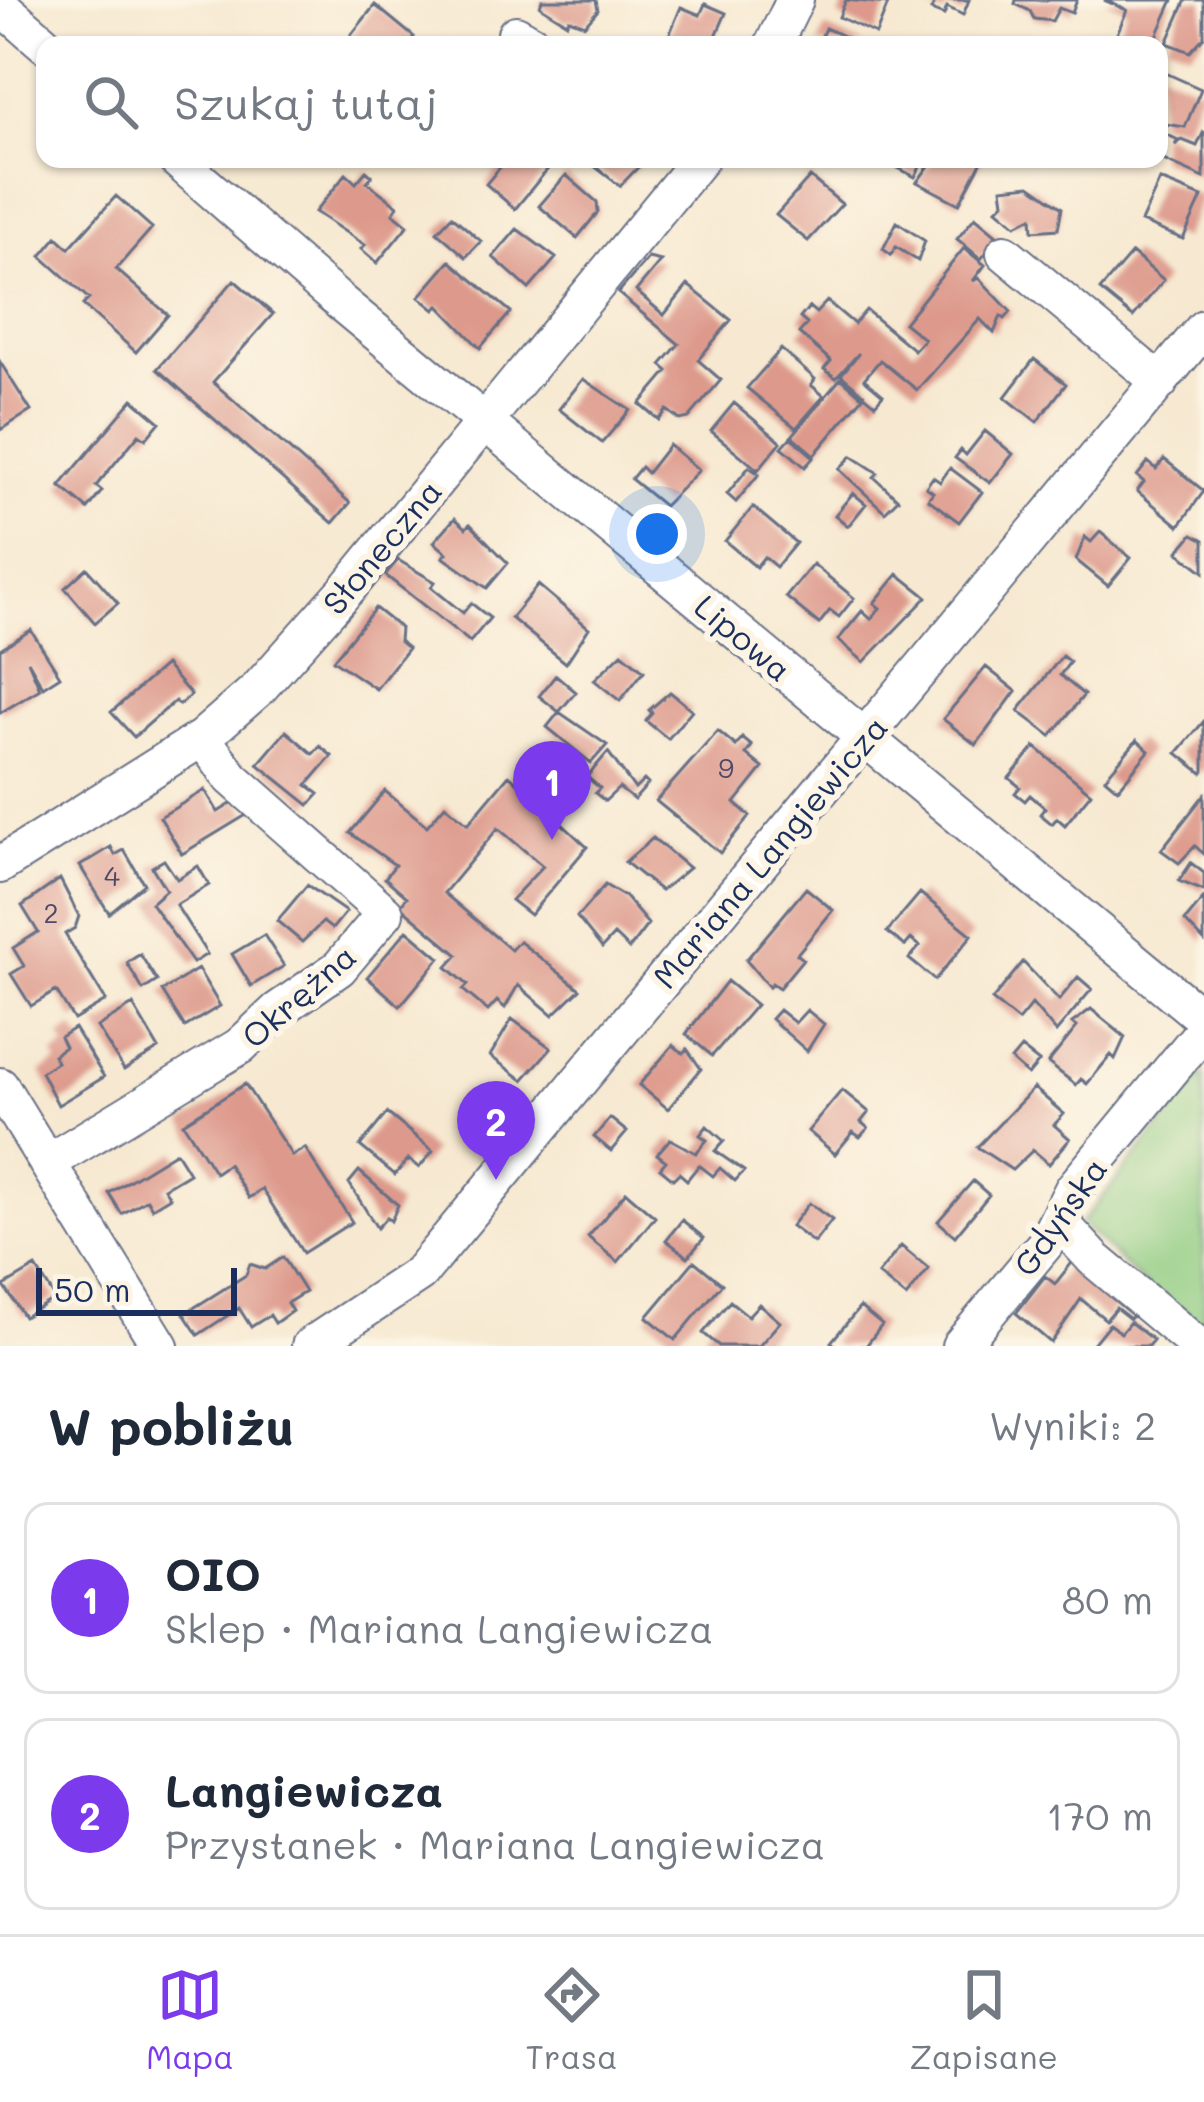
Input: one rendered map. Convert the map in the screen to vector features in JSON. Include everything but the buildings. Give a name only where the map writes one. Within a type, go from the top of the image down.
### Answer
[{"type":"street","points":[[777,36],[795,0]]},
{"type":"street","points":[[0,5],[36,36]]},
{"type":"street","name":"Lipowa","points":[[201,168],[484,420],[1204,1019]]},
{"type":"street","name":"Słoneczna","points":[[0,865],[202,737],[258,689],[693,168]]},
{"type":"street","points":[[1005,253],[1160,382]]},
{"type":"street","name":"Mariana Langiewicza","points":[[310,1346],[419,1274],[1204,328]]},
{"type":"street","name":"Okrężna","points":[[47,1163],[240,1046],[277,1010],[339,968],[386,913],[232,778],[202,737]]},
{"type":"street","name":"Gdyńska","points":[[961,1346],[1059,1221],[1073,1189],[1204,1030]]},
{"type":"street","points":[[0,1086],[160,1346]]},
{"type":"street","points":[[1059,1221],[1188,1343]]},
{"type":"green space","points":[[1204,1074],[1204,1344],[1081,1223]]},
{"type":"place","name":"OIO","points":[[552,840]]},
{"type":"place","name":"Langiewicza","points":[[496,1180]]}]
